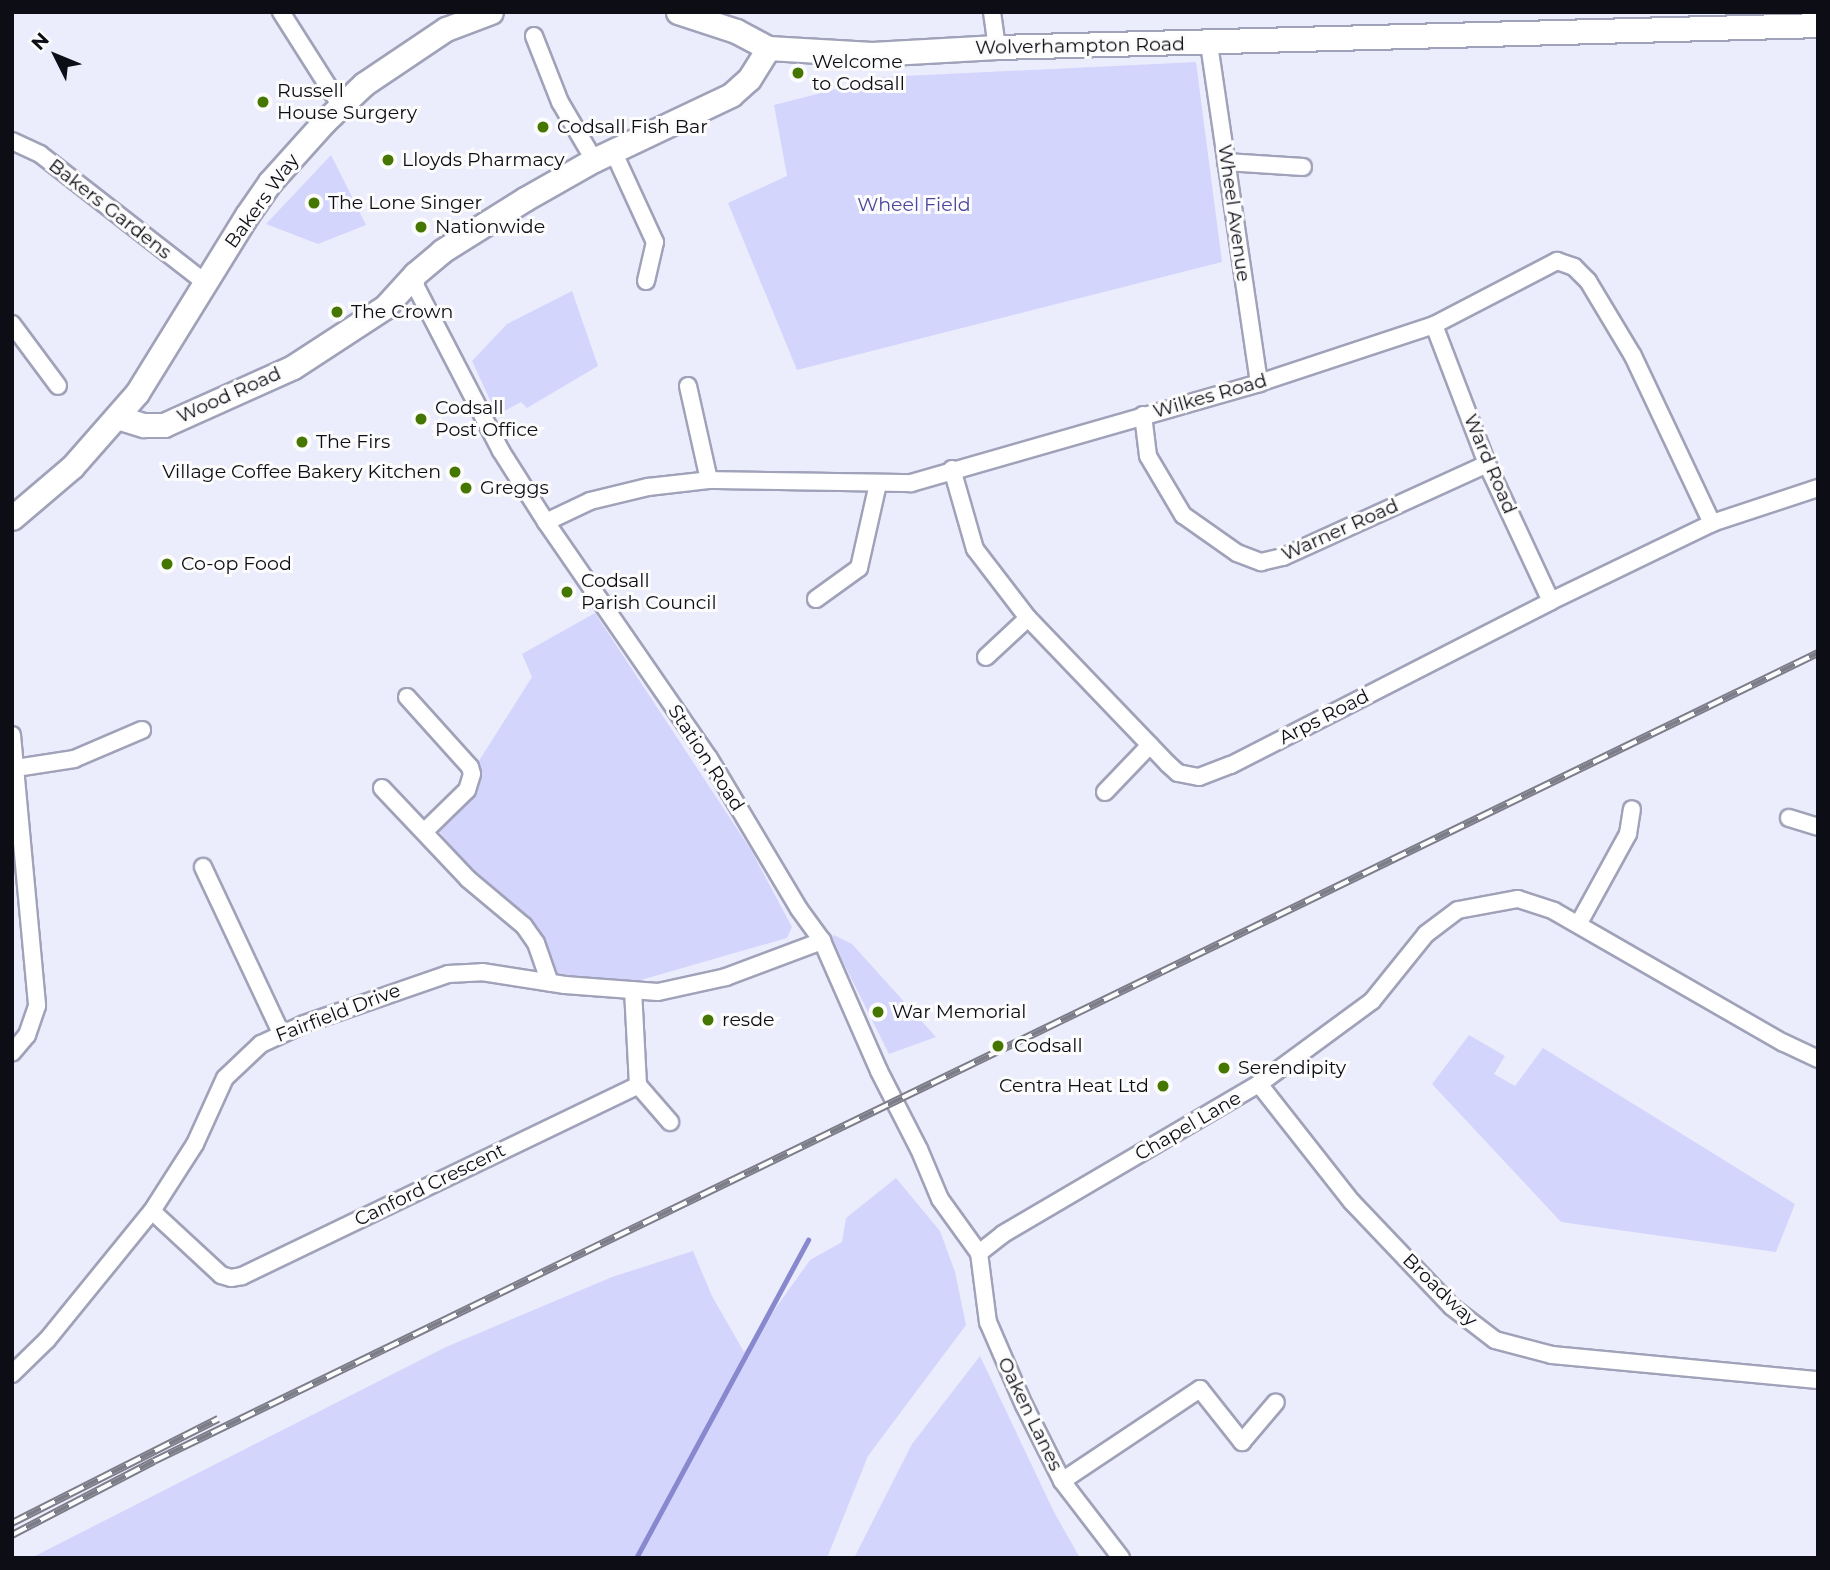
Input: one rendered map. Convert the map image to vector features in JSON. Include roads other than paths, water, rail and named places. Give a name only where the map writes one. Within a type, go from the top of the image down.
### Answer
[{"type":"street","points":[[281,12],[340,105]]},
{"type":"street","name":"Bakers Way","points":[[117,417],[147,379],[270,183],[340,105],[364,85],[446,29],[491,12]]},
{"type":"street","points":[[415,274],[442,251],[525,199],[604,156],[731,95],[749,79],[768,48],[736,31],[678,12]]},
{"type":"street","points":[[992,12],[997,47]]},
{"type":"street","name":"Wolverhampton Road","points":[[768,48],[872,54],[997,47],[1209,44],[1663,21],[1818,25]]},
{"type":"street","points":[[534,36],[560,102],[604,156],[655,242],[646,281]]},
{"type":"street","name":"Wheel Avenue","points":[[1209,44],[1259,383]]},
{"type":"street","name":"Bakers Gardens","points":[[12,141],[40,154],[205,283]]},
{"type":"street","points":[[1226,162],[1303,167]]},
{"type":"street","name":"Wilkes Road","points":[[546,522],[590,501],[648,487],[709,480],[911,483],[952,469],[1259,383],[1434,325],[1548,263],[1557,261],[1574,267],[1588,281],[1633,356],[1712,523]]},
{"type":"street","name":"Wood Road","points":[[117,417],[144,425],[164,425],[293,366],[385,307],[415,274]]},
{"type":"street","name":"Station Road","points":[[415,274],[416,287],[501,451],[546,522],[709,758],[822,941],[886,1087],[919,1149],[940,1199],[979,1253]]},
{"type":"street","points":[[12,324],[58,386]]},
{"type":"street","name":"Ward Road","points":[[1434,325],[1487,464],[1551,601]]},
{"type":"street","points":[[688,386],[709,480]]},
{"type":"street","name":"Warner Road","points":[[1143,415],[1148,456],[1183,515],[1237,553],[1261,562],[1283,557],[1487,464]]},
{"type":"street","points":[[12,518],[72,467],[117,417]]},
{"type":"street","name":"Arps Road","points":[[952,469],[975,548],[1028,618],[1178,772],[1199,777],[1231,765],[1551,601],[1712,523],[1818,488]]},
{"type":"street","points":[[816,599],[859,568],[878,484]]},
{"type":"street","points":[[986,657],[1028,618]]},
{"type":"street","points":[[407,697],[470,767],[472,774],[467,790],[425,831]]},
{"type":"street","points":[[16,768],[74,759],[142,730]]},
{"type":"street","points":[[12,735],[16,768],[18,861],[37,1006],[27,1035],[12,1053]]},
{"type":"street","points":[[1105,792],[1150,745]]},
{"type":"street","points":[[382,788],[468,879],[524,926],[536,943],[550,983]]},
{"type":"street","points":[[1579,923],[1628,834],[1632,810]]},
{"type":"street","points":[[1789,818],[1818,827]]},
{"type":"street","points":[[203,867],[281,1033]]},
{"type":"street","name":"Chapel Lane","points":[[979,1253],[1003,1234],[1259,1084],[1372,1001],[1426,934],[1458,910],[1518,900],[1579,923],[1784,1043],[1818,1059]]},
{"type":"street","name":"Fairfield Drive","points":[[12,1374],[47,1340],[152,1211],[195,1144],[225,1078],[248,1053],[281,1033],[448,974],[482,972],[550,983],[658,992],[696,986],[822,941]]},
{"type":"street","points":[[633,990],[638,1085],[670,1122]]},
{"type":"street","name":"Broadway","points":[[1259,1084],[1352,1202],[1452,1307],[1495,1340],[1552,1355],[1818,1380]]},
{"type":"street","name":"Canford Crescent","points":[[152,1211],[221,1275],[231,1278],[242,1276],[638,1085]]},
{"type":"street","name":"Oaken Lanes","points":[[979,1253],[988,1322],[1008,1371],[1062,1481],[1121,1558]]},
{"type":"street","points":[[1062,1481],[1200,1389],[1242,1442],[1276,1402]]},
{"type":"waterway","points":[[636,1558],[808,1240]]},
{"type":"railway","points":[[12,1535],[154,1461],[1818,653]]},
{"type":"railway","points":[[12,1523],[218,1419]]},
{"type":"place","name":"Welcome to Codsall","points":[[798,73]]},
{"type":"place","name":"Russell House Surgery","points":[[263,102]]},
{"type":"place","name":"Codsall Fish Bar","points":[[543,127]]},
{"type":"place","name":"Lloyds Pharmacy","points":[[388,160]]},
{"type":"place","name":"The Lone Singer","points":[[314,203]]},
{"type":"place","name":"Nationwide","points":[[421,227]]},
{"type":"place","name":"The Crown","points":[[337,312]]},
{"type":"place","name":"Codsall Post Office","points":[[421,419]]},
{"type":"place","name":"The Firs","points":[[302,442]]},
{"type":"place","name":"Village Coffee Bakery Kitchen","points":[[455,472]]},
{"type":"place","name":"Greggs","points":[[466,488]]},
{"type":"place","name":"Co-op Food","points":[[167,564]]},
{"type":"place","name":"Codsall Parish Council","points":[[567,592]]},
{"type":"place","name":"War Memorial","points":[[878,1012]]},
{"type":"place","name":"resde","points":[[708,1020]]},
{"type":"place","name":"Codsall","points":[[998,1046]]},
{"type":"place","name":"Serendipity","points":[[1224,1068]]},
{"type":"place","name":"Centra Heat Ltd","points":[[1163,1086]]},
{"type":"park label","name":"Wheel Field","points":[[914,205]]}]
